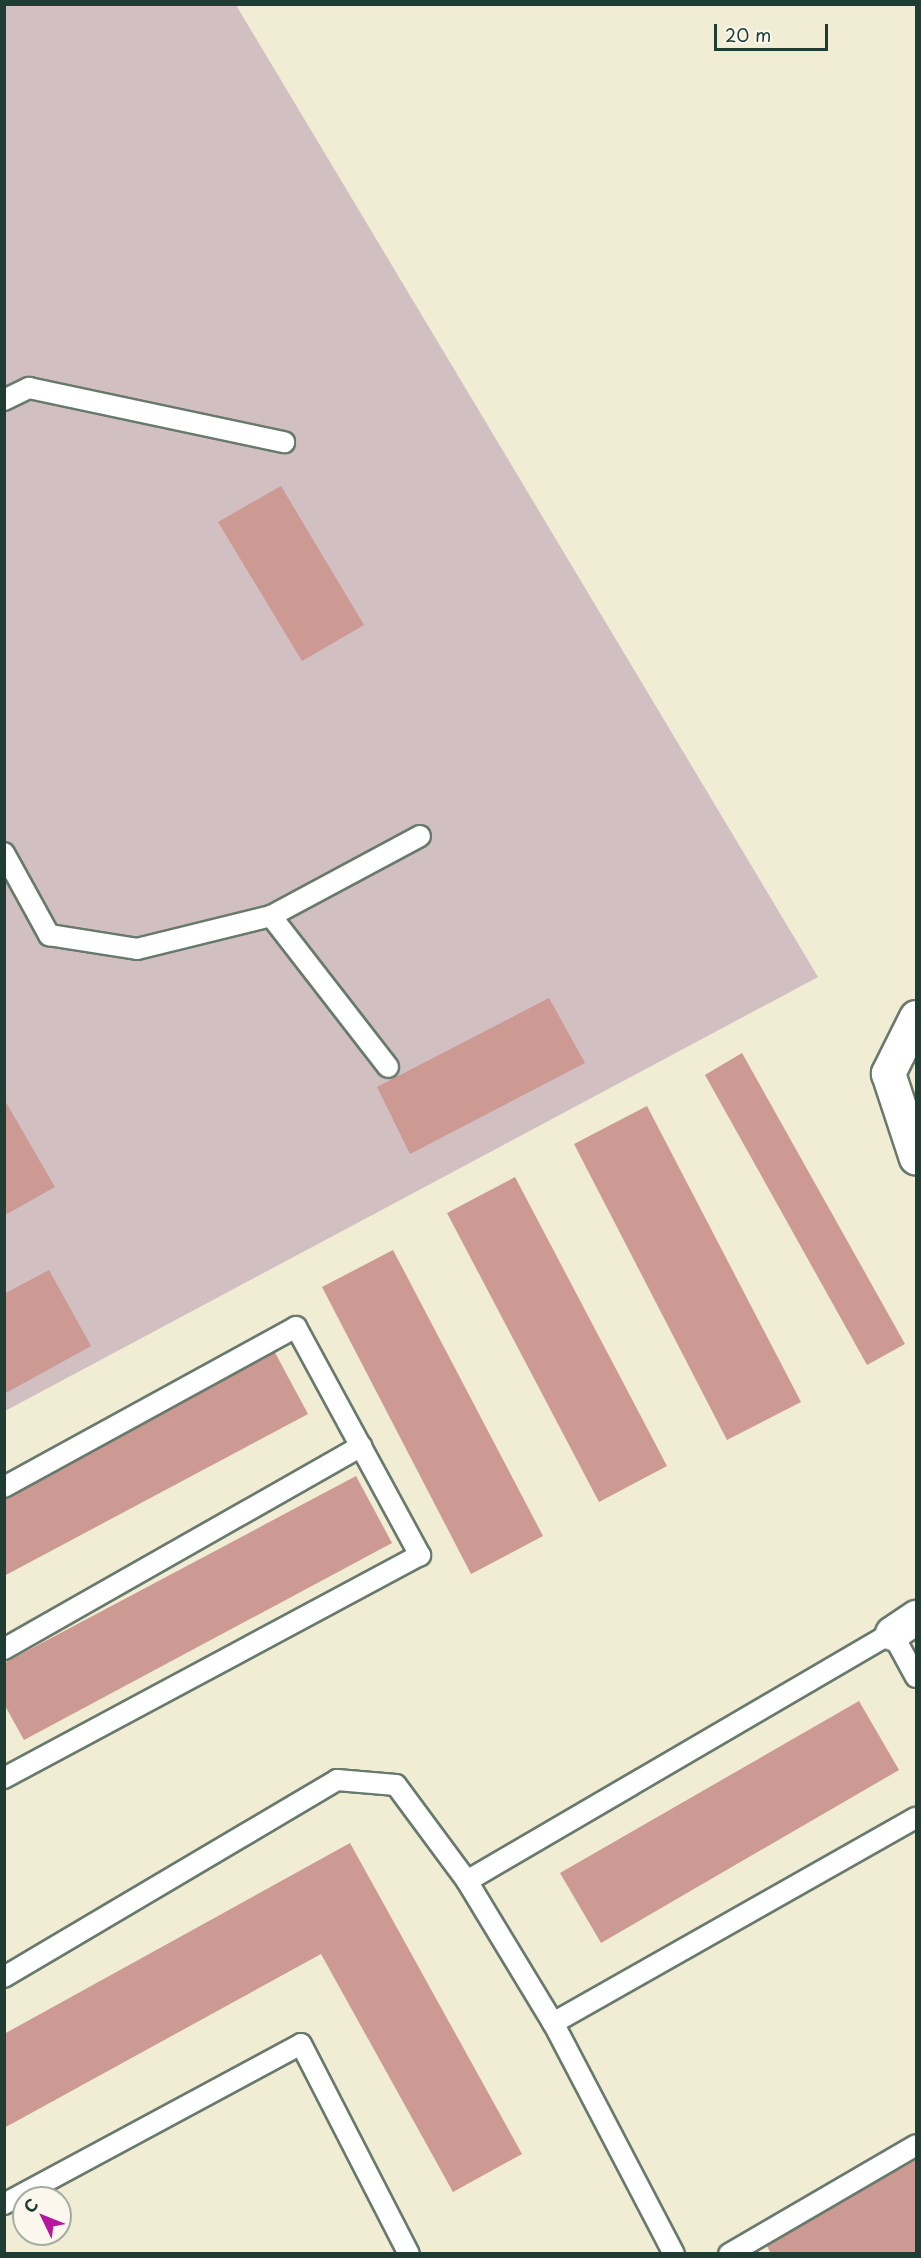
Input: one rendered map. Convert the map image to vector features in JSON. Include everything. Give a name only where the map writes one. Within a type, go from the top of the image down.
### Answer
[{"type":"street","points":[[916,1017],[888,1073],[916,1158]]},
{"type":"lane","points":[[4,400],[29,388],[284,442]]},
{"type":"lane","points":[[4,853],[49,935],[137,949],[271,916],[420,836]]},
{"type":"lane","points":[[271,916],[388,1067]]},
{"type":"lane","points":[[4,1487],[296,1327],[420,1555],[4,1778]]},
{"type":"lane","points":[[4,1649],[361,1446]]},
{"type":"lane","points":[[467,1881],[904,1625],[916,1677]]},
{"type":"lane","points":[[4,1977],[337,1780],[396,1785],[467,1881],[553,2023],[674,2253]]},
{"type":"lane","points":[[553,2023],[916,1818]]},
{"type":"lane","points":[[4,2204],[301,2044],[408,2253]]},
{"type":"lane","points":[[729,2253],[916,2145]]},
{"type":"shaded area","points":[[5,5],[236,5],[818,977],[5,1411]]},
{"type":"building","points":[[281,486],[364,625],[302,661],[218,522]]},
{"type":"building","points":[[549,998],[585,1063],[410,1154],[377,1087]]},
{"type":"building","points":[[742,1053],[905,1344],[867,1365],[705,1075]]},
{"type":"building","points":[[4,1099],[55,1187],[7,1214],[4,1210]]},
{"type":"building","points":[[647,1106],[801,1402],[727,1440],[574,1144]]},
{"type":"building","points":[[515,1177],[667,1466],[599,1502],[447,1213]]},
{"type":"building","points":[[393,1250],[543,1536],[471,1574],[322,1287]]},
{"type":"building","points":[[49,1270],[91,1346],[4,1394],[4,1294]]},
{"type":"building","points":[[272,1347],[308,1414],[4,1576],[4,1489]]},
{"type":"building","points":[[356,1476],[392,1543],[24,1740],[4,1704],[4,1663]]},
{"type":"building","points":[[859,1701],[899,1770],[601,1943],[560,1873]]},
{"type":"building","points":[[350,1843],[522,2154],[453,2192],[321,1954],[4,2128],[4,2034]]},
{"type":"building","points":[[916,2160],[916,2254],[771,2254],[765,2242]]}]
